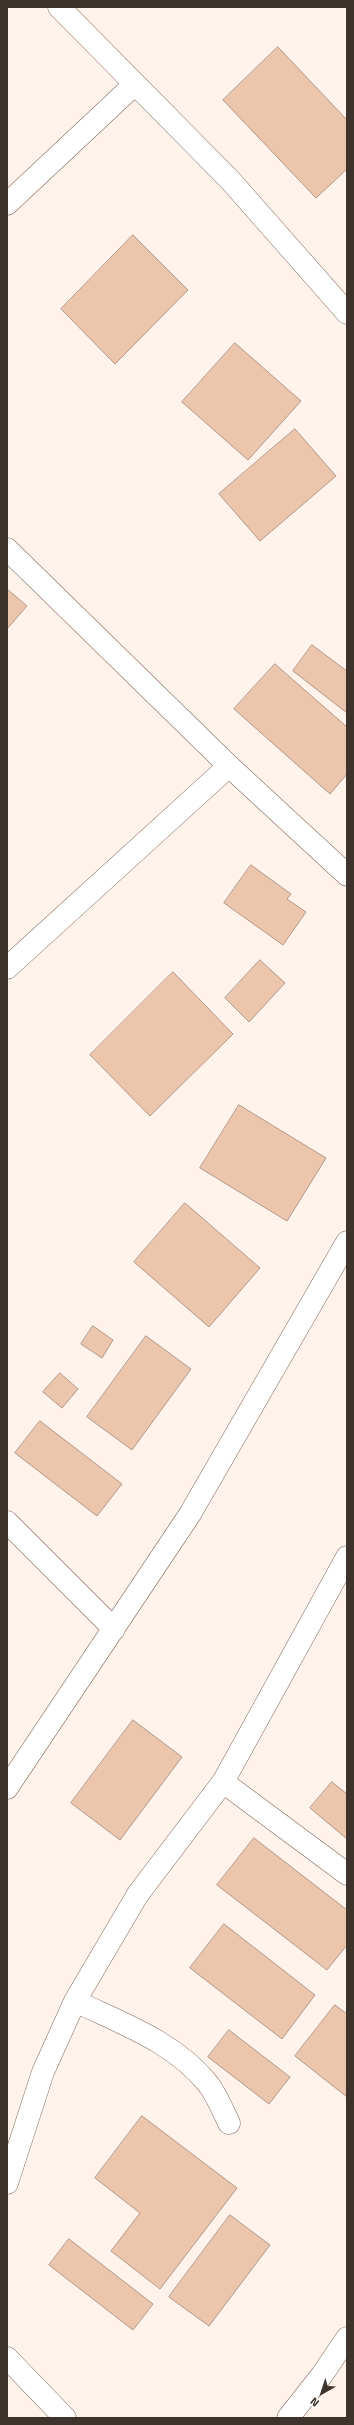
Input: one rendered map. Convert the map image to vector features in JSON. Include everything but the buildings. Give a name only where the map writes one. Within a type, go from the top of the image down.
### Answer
[{"type":"street","points":[[59,7],[134,85],[230,180],[347,313]]},
{"type":"street","points":[[7,204],[134,85]]},
{"type":"street","points":[[7,549],[229,766],[347,875]]},
{"type":"street","points":[[7,968],[229,766]]},
{"type":"street","points":[[7,1788],[190,1514],[347,1242]]},
{"type":"street","points":[[7,1522],[114,1629]]},
{"type":"street","points":[[7,2183],[43,2072],[75,2001],[138,1894],[223,1782],[347,1557]]},
{"type":"street","points":[[223,1782],[347,1874]]},
{"type":"street","points":[[75,2001],[153,2038],[183,2058],[209,2086],[229,2123]]},
{"type":"street","points":[[288,2418],[322,2375],[347,2338]]},
{"type":"street","points":[[7,2358],[65,2418]]}]
